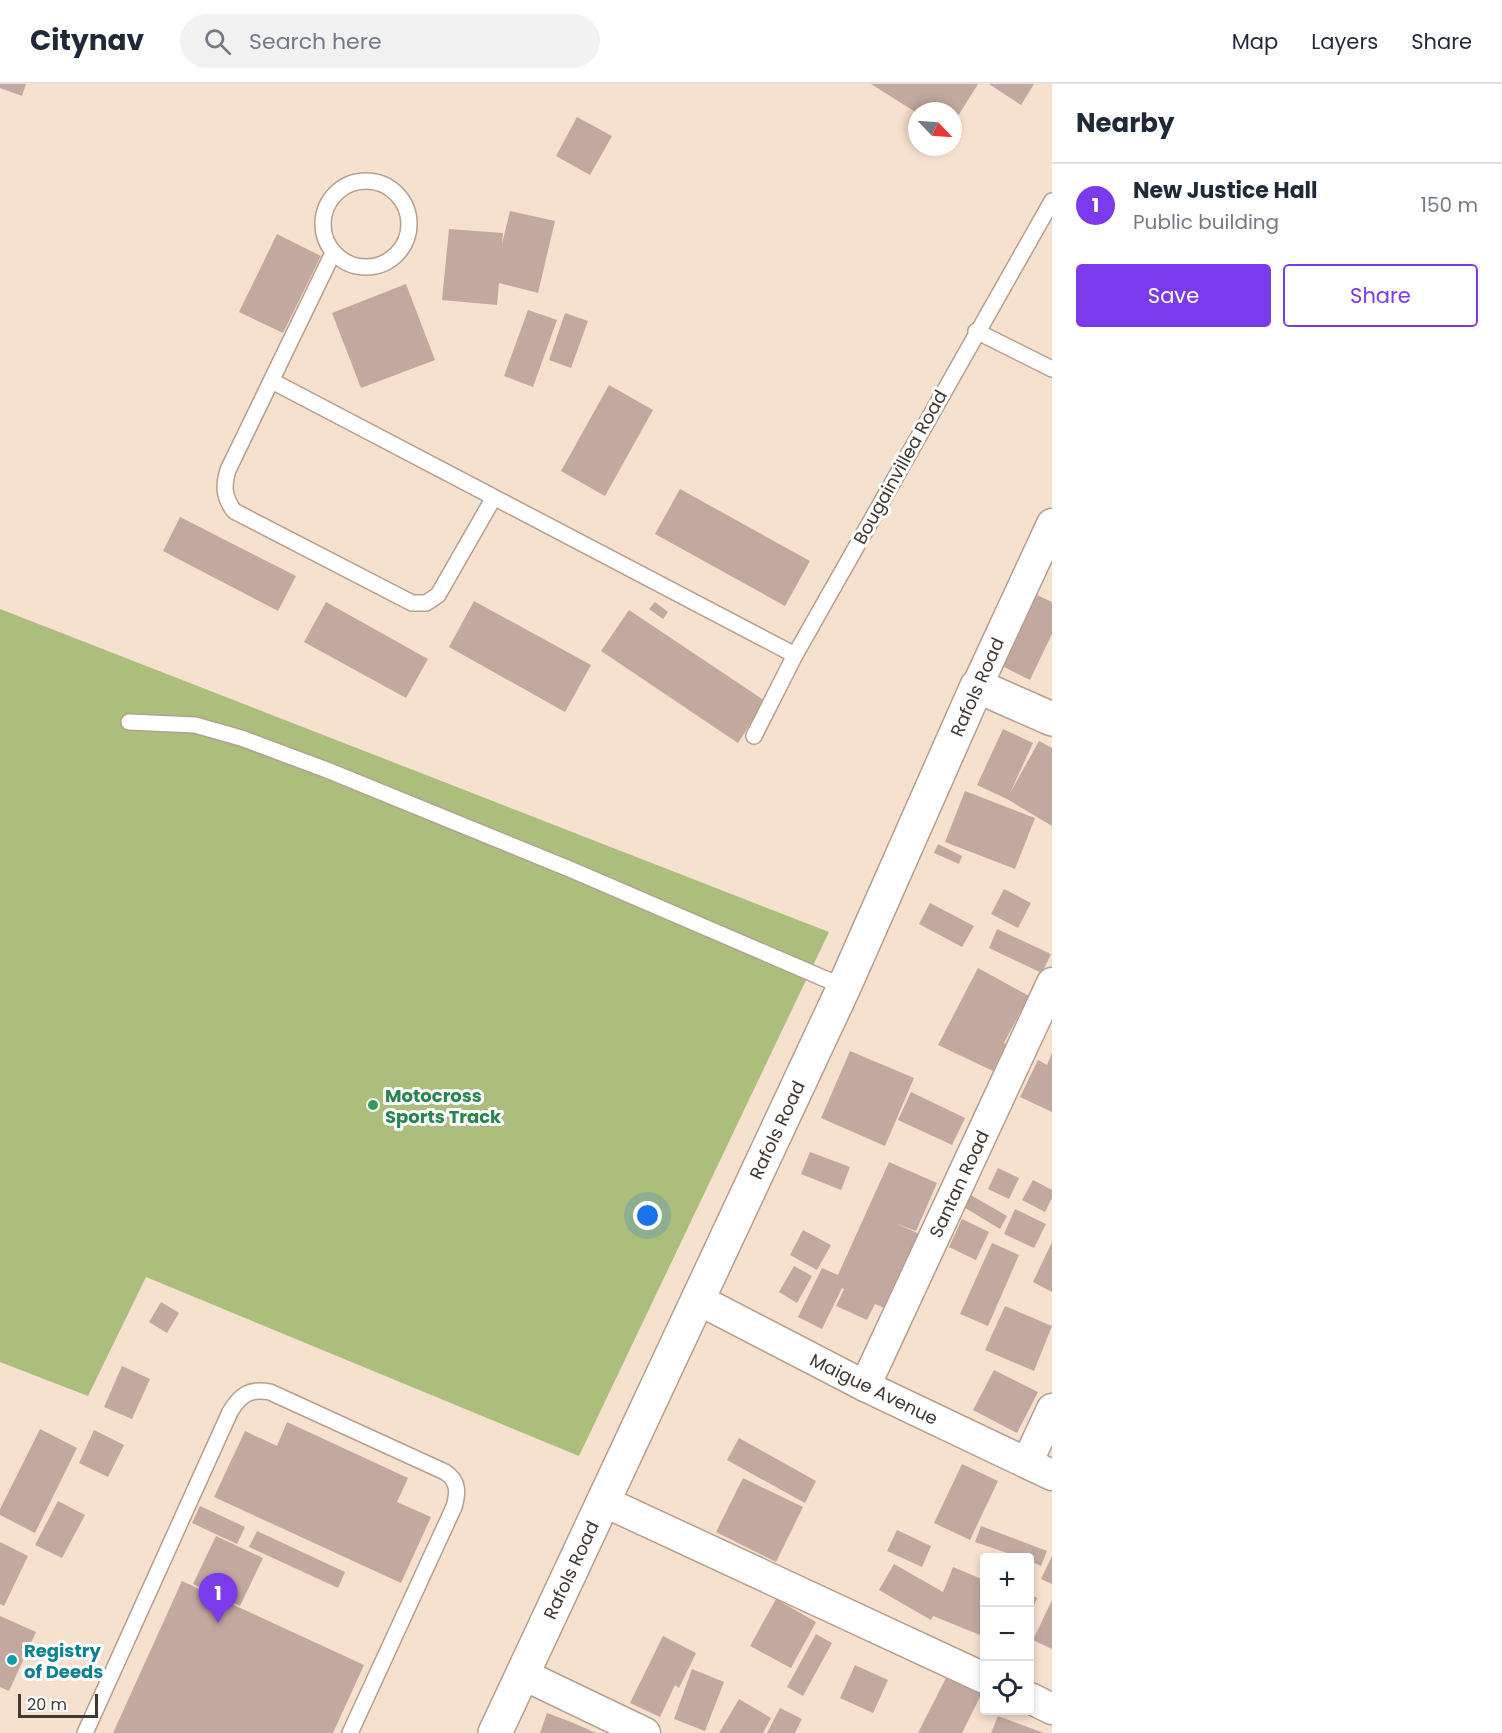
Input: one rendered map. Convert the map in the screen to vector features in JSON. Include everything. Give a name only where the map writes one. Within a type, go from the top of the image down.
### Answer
[{"type":"street","name":"Rafols Road","points":[[495,1733],[844,987],[977,686],[1052,524]]},
{"type":"street","points":[[977,686],[1052,719]]},
{"type":"street","name":"Santan Road","points":[[866,1386],[1052,983]]},
{"type":"street","name":"Maigue Avenue","points":[[697,1299],[866,1386],[1040,1469]]},
{"type":"street","points":[[1040,1469],[1052,1409]]},
{"type":"street","points":[[603,1501],[980,1676]]},
{"type":"street","points":[[522,1674],[645,1733]]},
{"type":"street","points":[[1034,1700],[1052,1709]]},
{"type":"lane","points":[[357,181],[380,182],[399,195],[410,215],[408,238],[395,257],[375,268],[352,266],[333,253],[323,233],[324,212],[337,192],[357,181]]},
{"type":"lane","name":"Bougainvillea Road","points":[[754,736],[795,655],[976,331],[1052,201]]},
{"type":"lane","points":[[333,253],[224,484],[225,499],[234,511],[397,598],[412,603],[426,603],[438,595],[493,499]]},
{"type":"lane","points":[[976,331],[1052,369]]},
{"type":"lane","points":[[272,381],[493,499],[795,655]]},
{"type":"lane","points":[[129,722],[195,725],[295,758],[572,870],[844,987]]},
{"type":"lane","points":[[85,1733],[230,1412],[247,1392],[258,1389],[270,1392],[445,1472],[453,1477],[456,1485],[457,1496],[454,1507],[350,1733]]},
{"type":"green space","name":"Motocross Sports Track","points":[[0,609],[829,932],[579,1456],[146,1277],[88,1396],[0,1362]]},
{"type":"building","points":[[0,84],[26,84],[22,96],[0,88]]},
{"type":"building","points":[[871,84],[978,84],[962,110],[962,102],[908,102],[908,107]]},
{"type":"building","points":[[989,84],[1034,84],[1021,105]]},
{"type":"building","points":[[577,117],[612,136],[590,175],[556,156]]},
{"type":"building","points":[[510,211],[555,221],[538,293],[499,283],[497,305],[442,300],[449,229],[503,233],[502,244]]},
{"type":"building","points":[[277,234],[321,256],[283,333],[239,312]]},
{"type":"building","points":[[406,284],[435,360],[361,388],[332,313]]},
{"type":"building","points":[[528,310],[557,320],[533,387],[504,376]]},
{"type":"building","points":[[565,313],[588,321],[571,368],[549,360]]},
{"type":"building","points":[[609,385],[653,410],[605,496],[561,471]]},
{"type":"building","points":[[680,489],[810,561],[785,606],[655,534]]},
{"type":"building","points":[[180,517],[296,576],[278,611],[163,551]]},
{"type":"building","points":[[1035,594],[1052,602],[1052,634],[1030,680],[1002,666]]},
{"type":"building","points":[[474,601],[591,665],[565,712],[449,647]]},
{"type":"building","points":[[326,602],[428,659],[406,698],[304,642]]},
{"type":"building","points":[[655,602],[668,612],[663,619],[649,609]]},
{"type":"building","points":[[629,610],[765,701],[738,743],[601,651]]},
{"type":"building","points":[[1003,729],[1033,743],[1010,793],[1039,741],[1052,748],[1052,826],[1007,799],[977,785]]},
{"type":"building","points":[[965,791],[1035,818],[1015,869],[945,842]]},
{"type":"building","points":[[938,844],[962,856],[959,864],[934,853]]},
{"type":"building","points":[[1004,889],[1031,903],[1018,928],[991,914]]},
{"type":"building","points":[[930,903],[974,926],[962,947],[919,924]]},
{"type":"building","points":[[997,929],[1051,954],[1042,973],[989,948]]},
{"type":"building","points":[[978,968],[1029,996],[1004,1043],[1006,1044],[993,1071],[938,1045]]},
{"type":"building","points":[[850,1051],[914,1078],[885,1146],[821,1118]]},
{"type":"building","points":[[1052,1053],[1052,1112],[1020,1097],[1038,1060],[1047,1065]]},
{"type":"building","points":[[911,1092],[965,1118],[952,1145],[898,1120]]},
{"type":"building","points":[[810,1152],[850,1167],[841,1190],[801,1174]]},
{"type":"building","points":[[889,1162],[937,1183],[916,1231],[895,1223],[924,1236],[889,1310],[875,1304],[867,1320],[836,1306],[844,1289],[842,1288],[822,1329],[798,1317],[822,1268],[838,1275]]},
{"type":"building","points":[[998,1168],[1019,1178],[1009,1199],[988,1189]]},
{"type":"building","points":[[1033,1180],[1052,1190],[1052,1198],[1045,1212],[1022,1200]]},
{"type":"building","points":[[969,1194],[1007,1216],[1000,1229],[962,1206]]},
{"type":"building","points":[[1015,1209],[1046,1224],[1034,1248],[1004,1234]]},
{"type":"building","points":[[962,1219],[989,1232],[976,1260],[949,1247]]},
{"type":"building","points":[[803,1230],[831,1245],[817,1270],[790,1255]]},
{"type":"building","points":[[1052,1242],[1052,1292],[1033,1282]]},
{"type":"building","points":[[992,1243],[1019,1255],[988,1326],[960,1314]]},
{"type":"building","points":[[794,1266],[812,1276],[797,1303],[779,1292]]},
{"type":"building","points":[[161,1302],[179,1313],[167,1333],[149,1322]]},
{"type":"building","points":[[1005,1306],[1052,1326],[1034,1371],[985,1350]]},
{"type":"building","points":[[122,1366],[150,1379],[132,1419],[104,1407]]},
{"type":"building","points":[[994,1370],[1038,1392],[1017,1433],[973,1410]]},
{"type":"building","points":[[287,1422],[408,1478],[397,1502],[431,1517],[401,1583],[214,1497],[245,1431],[277,1446]]},
{"type":"building","points":[[40,1429],[77,1448],[35,1533],[0,1515],[0,1509]]},
{"type":"building","points":[[94,1430],[124,1445],[108,1477],[79,1463]]},
{"type":"building","points":[[739,1438],[816,1481],[805,1503],[727,1460]]},
{"type":"building","points":[[962,1464],[998,1481],[970,1540],[934,1523]]},
{"type":"building","points":[[743,1478],[803,1507],[776,1562],[716,1532]]},
{"type":"building","points":[[58,1501],[85,1515],[62,1558],[35,1545]]},
{"type":"building","points":[[200,1506],[245,1527],[237,1544],[192,1523]]},
{"type":"building","points":[[981,1526],[1047,1551],[1041,1566],[1034,1563],[1034,1553],[1007,1553],[975,1542]]},
{"type":"building","points":[[897,1530],[931,1546],[922,1567],[887,1551]]},
{"type":"building","points":[[257,1531],[345,1572],[338,1588],[249,1547]]},
{"type":"building","points":[[216,1536],[263,1558],[240,1606],[193,1584]]},
{"type":"building","points":[[0,1542],[28,1556],[4,1606],[0,1604]]},
{"type":"building","points":[[1052,1556],[1052,1584],[1041,1579]]},
{"type":"building","points":[[894,1564],[943,1592],[953,1567],[980,1578],[980,1635],[933,1616],[931,1620],[879,1590]]},
{"type":"building","points":[[182,1581],[364,1665],[333,1733],[113,1733]]},
{"type":"building","points":[[776,1599],[816,1622],[791,1668],[750,1646]]},
{"type":"building","points":[[1052,1600],[1052,1649],[1034,1640]]},
{"type":"building","name":"Registry of Deeds","points":[[0,1616],[36,1632],[9,1691],[0,1687]]},
{"type":"building","points":[[816,1634],[832,1643],[803,1696],[787,1687]]},
{"type":"building","points":[[663,1636],[696,1653],[679,1688],[675,1685],[660,1717],[630,1703]]},
{"type":"building","points":[[855,1665],[888,1680],[873,1713],[840,1698]]},
{"type":"building","points":[[951,1668],[980,1686],[980,1697],[962,1733],[918,1733]]},
{"type":"building","points":[[692,1669],[724,1682],[705,1731],[674,1719]]},
{"type":"building","points":[[739,1699],[771,1718],[763,1733],[719,1733]]},
{"type":"building","points":[[780,1708],[802,1719],[795,1733],[767,1733]]},
{"type":"building","points":[[547,1713],[571,1722],[596,1733],[540,1733]]},
{"type":"building","points":[[998,1716],[1044,1733],[991,1733]]},
{"type":"place","name":"Motocross Sports Track","points":[[373,1105]]},
{"type":"place","name":"New Justice Hall","points":[[218,1623]]},
{"type":"place","name":"Registry of Deeds","points":[[12,1660]]}]
